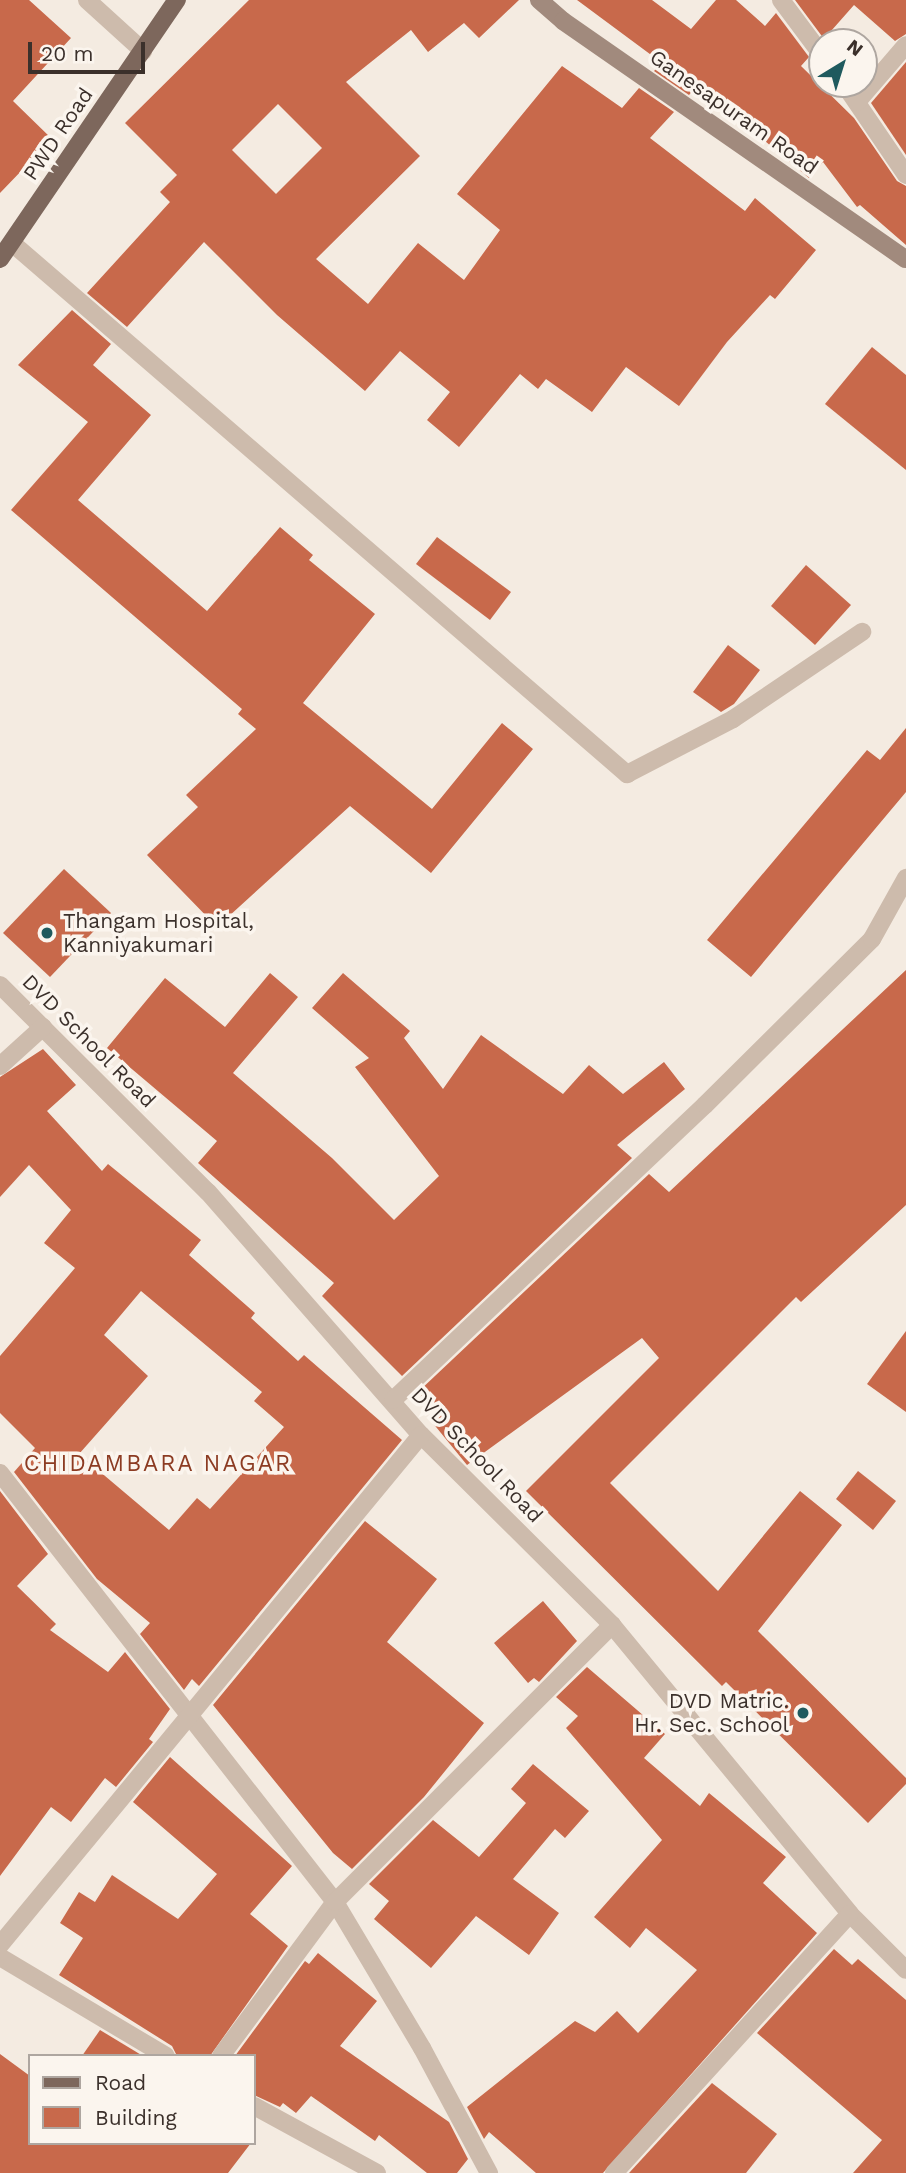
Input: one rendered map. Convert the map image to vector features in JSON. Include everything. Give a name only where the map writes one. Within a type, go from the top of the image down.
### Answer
[{"type":"main road","name":"PWD Road","points":[[0,260],[177,0]]},
{"type":"street","points":[[87,0],[143,51]]},
{"type":"street","name":"Ganesapuram Road","points":[[539,0],[563,22],[906,258]]},
{"type":"street","points":[[781,0],[808,36]]},
{"type":"street","points":[[858,102],[906,45]]},
{"type":"street","points":[[855,98],[906,175]]},
{"type":"street","points":[[12,243],[627,774],[733,719],[862,632]]},
{"type":"street","points":[[393,1399],[705,1105],[872,939],[906,878]]},
{"type":"street","name":"DVD School Road","points":[[0,985],[208,1192],[393,1399],[421,1436],[612,1625],[850,1914],[906,1970]]},
{"type":"street","points":[[0,1066],[43,1027]]},
{"type":"street","points":[[0,1945],[421,1436]]},
{"type":"street","points":[[0,1473],[335,1902],[422,2048],[489,2173]]},
{"type":"street","points":[[222,2054],[335,1902],[612,1625]]},
{"type":"street","points":[[614,2173],[850,1914]]},
{"type":"street","points":[[0,1957],[163,2054]]},
{"type":"street","points":[[256,2107],[377,2173]]},
{"type":"building","points":[[0,0],[29,0],[71,38],[13,101],[52,139],[0,193]]},
{"type":"building","points":[[249,0],[519,0],[479,38],[464,23],[428,52],[411,30],[346,82],[420,156],[316,259],[368,304],[418,243],[464,280],[500,230],[457,194],[562,66],[622,108],[639,88],[674,112],[650,138],[745,211],[755,198],[816,250],[775,299],[770,295],[727,342],[679,406],[626,367],[592,412],[546,379],[538,389],[520,374],[459,447],[427,420],[450,392],[400,351],[365,391],[277,315],[204,242],[127,327],[87,293],[170,202],[160,192],[177,175],[125,123]],"holes":[[[278,104],[322,148],[276,194],[232,150]]]},
{"type":"building","points":[[577,0],[652,0],[691,29],[716,0],[736,0],[765,26],[776,13],[808,56],[801,66],[808,73],[808,98],[834,98],[854,118],[897,181],[906,186],[906,245],[860,205],[857,207],[823,162],[809,178],[698,85],[689,95],[654,71],[662,63]]},
{"type":"building","points":[[795,0],[906,0],[906,34],[895,41],[854,5],[834,28],[816,28]]},
{"type":"building","points":[[906,62],[906,155],[871,103]]},
{"type":"building","points":[[72,310],[111,344],[93,365],[151,415],[78,500],[207,611],[280,527],[313,555],[309,560],[375,614],[303,703],[432,809],[502,723],[533,749],[431,873],[350,806],[217,927],[147,855],[198,807],[186,795],[256,729],[238,714],[242,709],[11,510],[88,422],[18,365]]},
{"type":"building","points":[[872,347],[906,375],[906,470],[825,404]]},
{"type":"building","points":[[437,537],[511,592],[490,620],[416,564]]},
{"type":"building","points":[[806,565],[851,605],[815,645],[771,606]]},
{"type":"building","points":[[728,645],[760,670],[734,704],[721,712],[693,692]]},
{"type":"building","points":[[906,728],[906,792],[751,977],[707,940],[867,750],[880,760]]},
{"type":"building","points":[[64,869],[111,913],[50,977],[3,933]]},
{"type":"building","points":[[906,970],[906,1205],[801,1302],[796,1297],[610,1483],[718,1591],[800,1491],[842,1525],[758,1631],[906,1778],[906,1784],[868,1823],[726,1682],[722,1686],[526,1491],[659,1358],[642,1338],[467,1465],[432,1422],[440,1414],[418,1392],[649,1174],[669,1192]]},
{"type":"building","points":[[270,973],[298,997],[233,1073],[332,1158],[394,1220],[439,1176],[355,1067],[369,1058],[312,1008],[343,973],[410,1031],[404,1038],[443,1089],[481,1035],[563,1094],[589,1065],[623,1094],[664,1062],[685,1089],[617,1145],[632,1158],[402,1376],[322,1296],[334,1283],[198,1163],[217,1141],[107,1048],[165,978],[225,1027]]},
{"type":"building","points":[[43,1049],[76,1085],[47,1111],[102,1171],[108,1164],[201,1240],[189,1255],[255,1313],[251,1318],[298,1361],[304,1355],[402,1440],[199,1686],[192,1679],[184,1690],[140,1634],[150,1623],[97,1579],[14,1472],[35,1448],[0,1413],[0,1356],[75,1268],[44,1243],[71,1210],[29,1165],[0,1197],[0,1077]],"holes":[[[141,1291],[262,1392],[254,1401],[284,1427],[210,1509],[197,1498],[169,1530],[79,1454],[148,1376],[104,1335]]]},
{"type":"building","points":[[906,1331],[906,1412],[867,1384]]},
{"type":"building","points":[[858,1471],[896,1501],[873,1530],[836,1499]]},
{"type":"building","points":[[0,1491],[48,1554],[17,1586],[56,1624],[50,1630],[108,1672],[125,1652],[170,1709],[149,1739],[153,1742],[116,1787],[105,1778],[71,1822],[51,1807],[0,1876]]},
{"type":"building","points":[[365,1521],[437,1579],[387,1642],[484,1723],[424,1797],[352,1869],[333,1853],[213,1705]]},
{"type":"building","points":[[543,1601],[577,1641],[539,1682],[534,1678],[528,1683],[494,1643]]},
{"type":"building","points":[[587,1667],[665,1734],[644,1758],[700,1806],[709,1793],[786,1857],[763,1883],[817,1933],[603,2173],[536,2173],[489,2132],[484,2139],[467,2107],[575,2021],[595,2032],[617,2011],[638,2033],[697,1970],[646,1928],[630,1948],[594,1917],[662,1840],[566,1728],[578,1716],[556,1697]]},
{"type":"building","points":[[170,1757],[292,1866],[250,1914],[288,1946],[211,2054],[176,2054],[172,2046],[59,1975],[83,1938],[60,1923],[79,1892],[95,1902],[112,1875],[178,1919],[217,1874],[133,1802]]},
{"type":"building","points":[[533,1764],[589,1811],[565,1838],[555,1829],[513,1879],[559,1913],[529,1955],[476,1916],[431,1968],[374,1919],[389,1901],[369,1884],[433,1820],[479,1857],[526,1803],[511,1789]]},
{"type":"building","points":[[834,1949],[852,1965],[858,1959],[906,2000],[906,2173],[853,2173],[882,2140],[757,2033]]},
{"type":"building","points":[[318,1953],[377,2001],[340,2046],[449,2122],[468,2159],[457,2173],[427,2173],[379,2135],[375,2141],[311,2096],[296,2113],[283,2103],[280,2107],[256,2096],[256,2054],[236,2054],[305,1961],[309,1964]]},
{"type":"building","points":[[100,2030],[140,2054],[83,2054]]},
{"type":"building","points":[[0,2054],[28,2075],[28,2145],[249,2145],[228,2173],[0,2173]]},
{"type":"building","points":[[712,2083],[777,2134],[746,2173],[629,2173]]},
{"type":"place","name":"Thangam Hospital, Kanniyakumari","points":[[47,933]]},
{"type":"place","name":"DVD Matric. Hr. Sec. School","points":[[803,1713]]},
{"type":"district","name":"CHIDAMBARA NAGAR","points":[[158,1464]]}]
